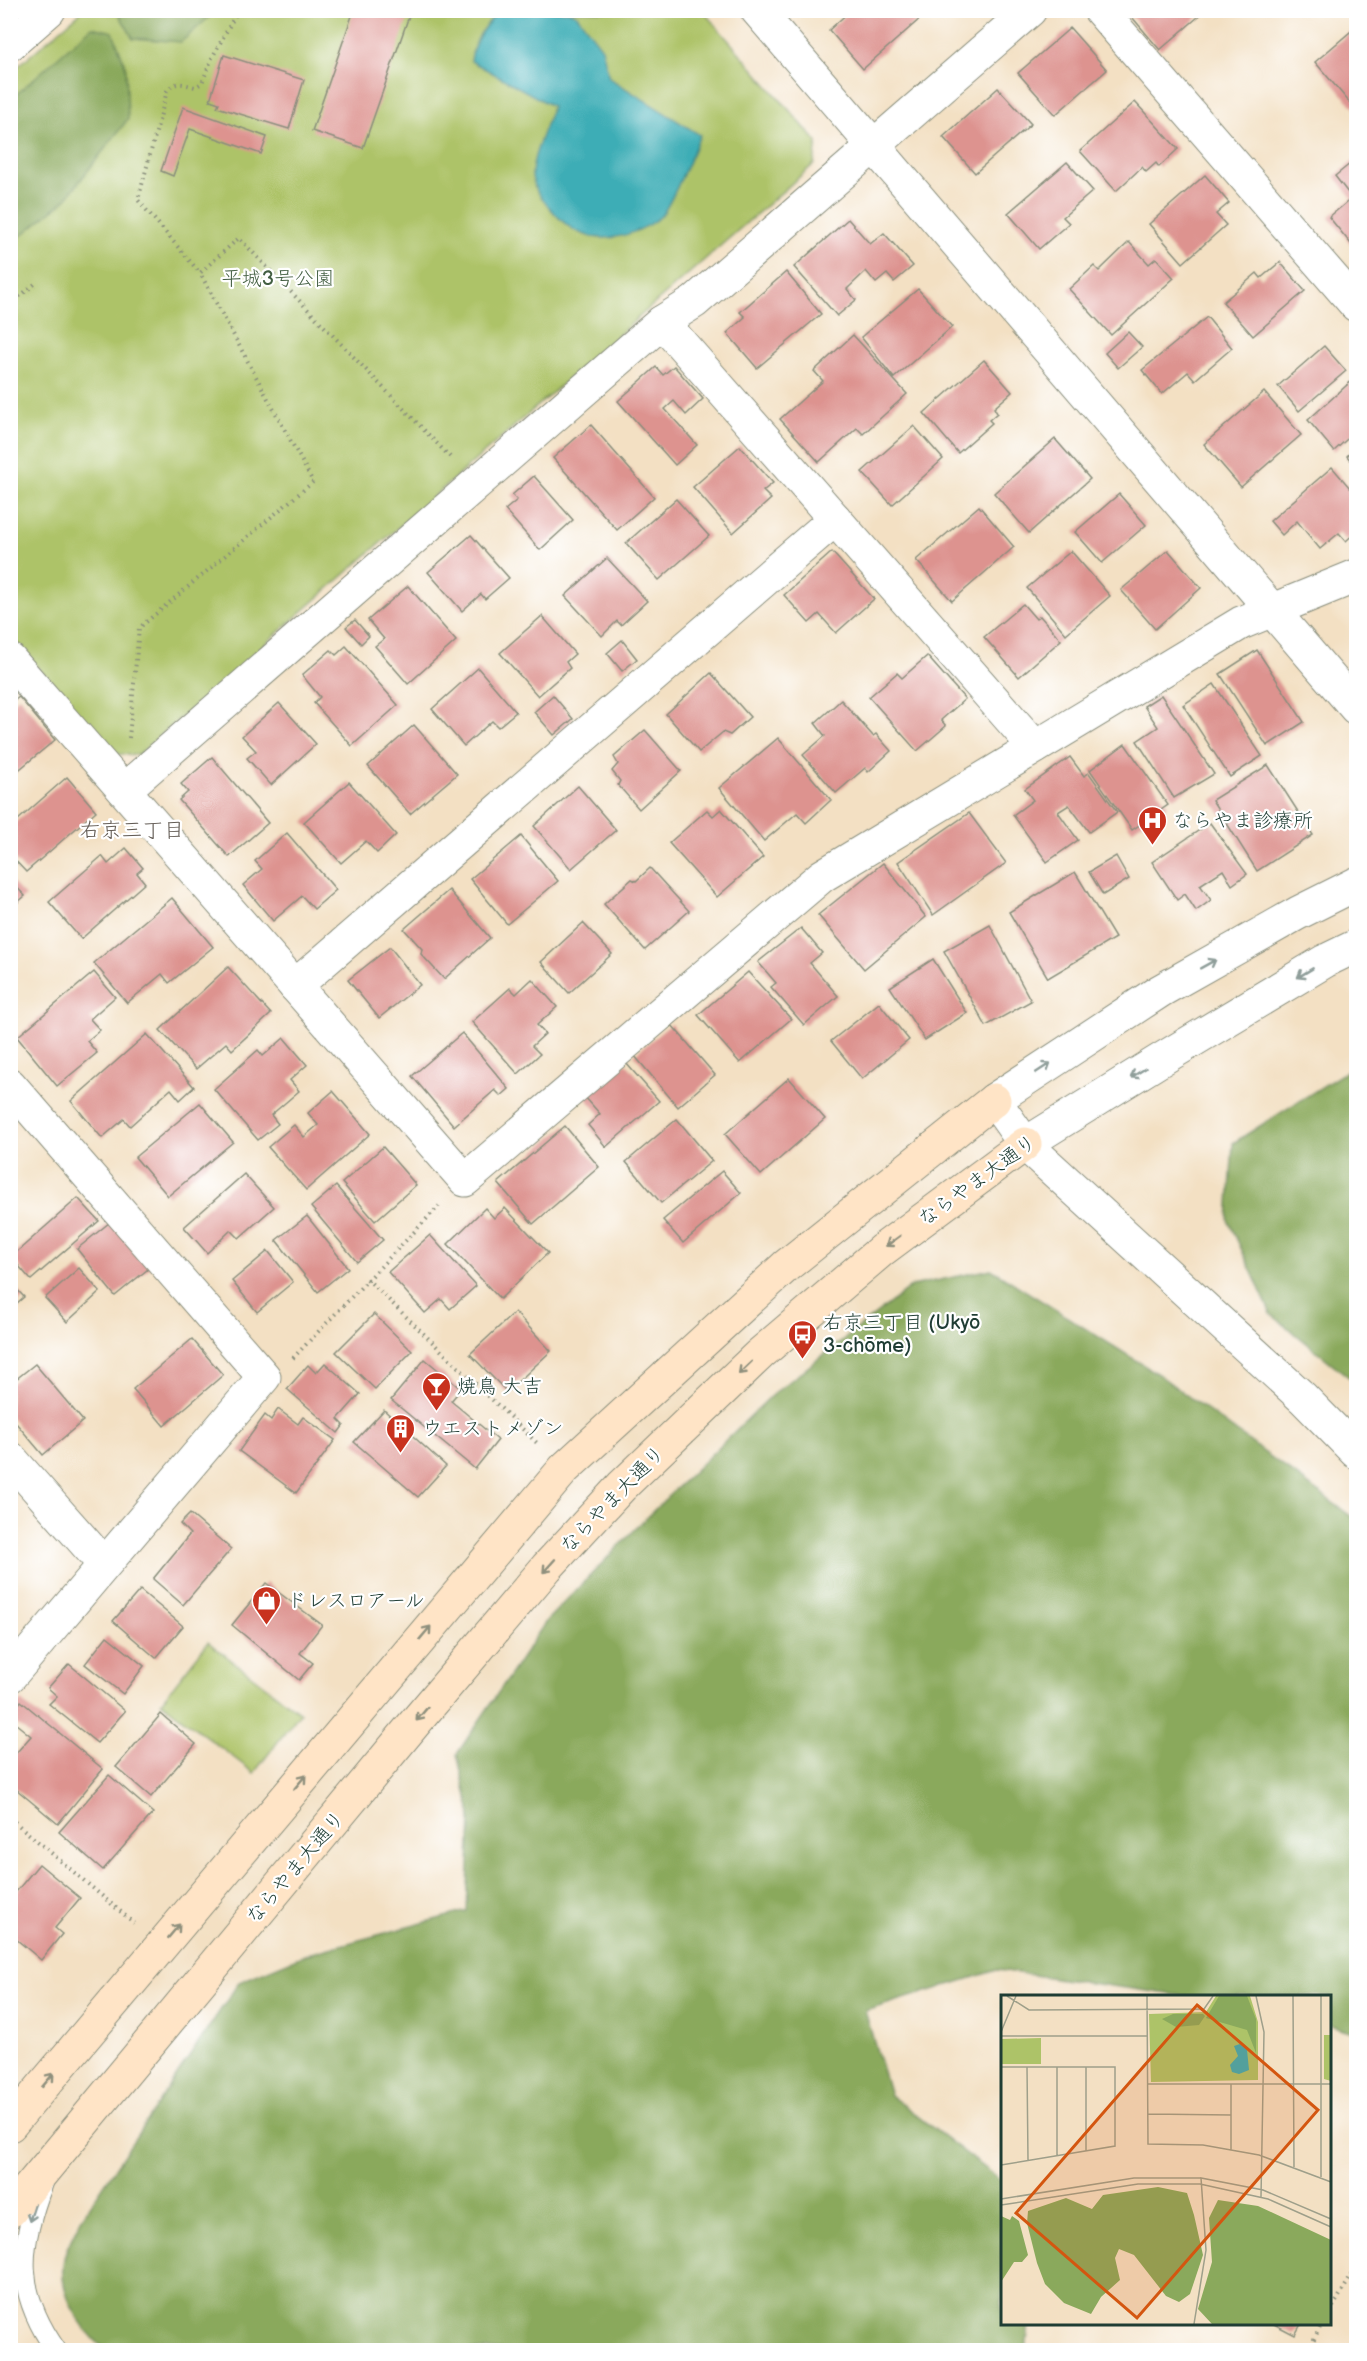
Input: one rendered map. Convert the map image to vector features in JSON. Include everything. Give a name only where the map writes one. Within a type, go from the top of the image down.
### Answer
[{"type":"main road","points":[[10,2125],[564,1469],[786,1266],[994,1100]]},
{"type":"main road","name":"ならやま大通り","points":[[10,2211],[428,1708],[547,1568],[622,1486],[760,1354],[873,1257],[1025,1144]]},
{"type":"street","points":[[10,44],[49,10]]},
{"type":"street","points":[[757,10],[1356,708]]},
{"type":"street","points":[[124,790],[662,322],[694,302],[1030,10]]},
{"type":"street","points":[[1100,10],[1356,305]]},
{"type":"street","points":[[662,322],[1035,747]]},
{"type":"street","points":[[296,986],[835,519]]},
{"type":"street","points":[[10,660],[465,1180],[822,876],[1241,623],[1356,576]]},
{"type":"street","points":[[1356,884],[1298,913],[1160,991],[994,1100],[1025,1144],[1303,1398],[1356,1452]]},
{"type":"street","name":"ならやま大通り","points":[[1025,1144],[1172,1052],[1325,961],[1356,946]]},
{"type":"street","points":[[10,1085],[264,1377],[10,1676]]},
{"type":"street","points":[[10,1458],[104,1564]]},
{"type":"lane","points":[[53,2158],[28,2225],[24,2263],[30,2303],[39,2327],[56,2350]]},
{"type":"path","points":[[124,790],[139,628],[313,482],[200,273],[138,200],[167,91],[171,85],[177,83],[195,87],[202,83],[212,58],[238,10]]},
{"type":"path","points":[[200,273],[239,238],[476,484]]},
{"type":"path","points":[[10,304],[36,283]]},
{"type":"path","points":[[264,1377],[283,1368],[465,1180]]},
{"type":"path","points":[[368,1280],[543,1449]]},
{"type":"path","points":[[10,1818],[136,1925]]},
{"type":"path","points":[[1331,2309],[1356,2268]]},
{"type":"path","points":[[1308,2350],[1321,2325]]},
{"type":"green space","name":"平城3号公園","points":[[82,11],[703,11],[817,142],[814,164],[138,755],[113,754],[11,637],[10,73]]},
{"type":"green space","points":[[117,11],[216,11],[181,42],[133,38]]},
{"type":"green space","points":[[92,27],[113,32],[126,68],[128,119],[65,200],[11,244],[11,99]]},
{"type":"green space","points":[[1356,1065],[1356,1383],[1271,1314],[1228,1220],[1233,1143]]},
{"type":"green space","points":[[991,1269],[1158,1374],[1356,1520],[1356,2033],[1331,2025],[1331,1995],[1176,1995],[997,1970],[865,2011],[890,2095],[1001,2180],[1001,2325],[1029,2325],[1026,2350],[105,2350],[79,2319],[67,2295],[63,2268],[65,2254],[81,2219],[239,1982],[304,1955],[467,1911],[471,1814],[457,1754],[547,1620],[650,1514],[772,1395],[912,1286]]},
{"type":"green space","points":[[208,1642],[300,1713],[254,1773],[161,1702]]},
{"type":"water","points":[[503,10],[568,11],[577,15],[602,48],[609,78],[700,135],[675,191],[660,217],[631,233],[599,238],[588,236],[570,227],[543,200],[535,187],[532,172],[535,155],[552,106],[471,61],[474,46],[481,32]]},
{"type":"building","points":[[354,10],[411,10],[363,148],[312,131]]},
{"type":"building","points":[[851,10],[930,10],[863,69],[829,30]]},
{"type":"building","points":[[1126,10],[1206,10],[1160,50]]},
{"type":"building","points":[[1356,27],[1356,110],[1315,62]]},
{"type":"building","points":[[1070,28],[1107,70],[1055,115],[1018,73]]},
{"type":"building","points":[[224,55],[304,80],[289,129],[217,107],[219,103],[210,100]]},
{"type":"building","points":[[998,88],[1031,124],[975,173],[943,137]]},
{"type":"building","points":[[1135,102],[1178,149],[1159,167],[1156,163],[1146,172],[1142,167],[1116,191],[1080,151]]},
{"type":"building","points":[[183,107],[267,137],[261,154],[190,129],[173,176],[161,171]]},
{"type":"building","points":[[1356,159],[1355,249],[1329,217],[1352,198],[1335,176]]},
{"type":"building","points":[[1067,162],[1093,191],[1063,217],[1069,223],[1039,249],[1008,213]]},
{"type":"building","points":[[1205,175],[1229,203],[1216,214],[1226,225],[1183,263],[1149,224]]},
{"type":"building","points":[[848,219],[870,244],[884,233],[913,266],[894,282],[887,274],[876,283],[866,271],[847,289],[856,300],[837,316],[794,267]]},
{"type":"building","points":[[1129,242],[1149,264],[1156,258],[1174,278],[1111,335],[1069,289],[1094,266],[1099,271]]},
{"type":"building","points":[[1280,262],[1305,291],[1253,336],[1223,302],[1257,273],[1261,278]]},
{"type":"building","points":[[786,272],[821,314],[757,368],[727,333],[745,317],[740,312]]},
{"type":"building","points":[[918,289],[952,327],[894,378],[861,337]]},
{"type":"building","points":[[1207,317],[1232,348],[1195,380],[1188,372],[1162,394],[1142,370]]},
{"type":"building","points":[[1128,332],[1142,347],[1118,368],[1105,353]]},
{"type":"building","points":[[853,335],[907,394],[863,434],[857,428],[819,462],[780,419],[823,381],[814,371]]},
{"type":"building","points":[[1324,346],[1346,371],[1299,411],[1278,386]]},
{"type":"building","points":[[984,360],[1012,392],[994,408],[997,413],[989,420],[992,423],[958,453],[924,413]]},
{"type":"building","points":[[674,366],[703,399],[686,415],[674,401],[665,409],[697,445],[675,465],[618,401],[656,367],[663,375]]},
{"type":"building","points":[[1356,377],[1356,431],[1334,451],[1308,420]]},
{"type":"building","points":[[1264,392],[1301,435],[1241,487],[1204,444]]},
{"type":"building","points":[[591,425],[654,497],[617,530],[553,458]]},
{"type":"building","points":[[914,426],[943,459],[892,505],[862,472]]},
{"type":"building","points":[[1055,439],[1090,479],[1029,533],[994,493]]},
{"type":"building","points":[[740,446],[773,483],[763,491],[771,499],[733,533],[693,487]]},
{"type":"building","points":[[1356,447],[1356,467],[1347,456]]},
{"type":"building","points":[[1332,467],[1356,495],[1356,532],[1346,541],[1339,533],[1320,549],[1297,521],[1282,535],[1270,521]]},
{"type":"building","points":[[534,476],[573,520],[540,550],[505,510],[517,500],[512,495]]},
{"type":"building","points":[[1119,494],[1146,525],[1102,563],[1075,532]]},
{"type":"building","points":[[676,499],[709,536],[659,580],[626,543]]},
{"type":"building","points":[[979,506],[1014,547],[952,601],[916,560]]},
{"type":"building","points":[[471,535],[509,578],[485,599],[481,594],[462,611],[428,572]]},
{"type":"building","points":[[1168,550],[1201,588],[1155,629],[1121,590]]},
{"type":"building","points":[[1071,551],[1110,596],[1066,634],[1027,588]]},
{"type":"building","points":[[832,552],[874,599],[836,633],[819,614],[809,623],[784,595]]},
{"type":"building","points":[[607,558],[647,601],[621,625],[617,621],[602,636],[565,596]]},
{"type":"building","points":[[408,586],[456,641],[408,684],[375,646],[384,639],[368,620]]},
{"type":"building","points":[[1023,604],[1036,619],[1040,616],[1061,640],[1019,677],[984,637]]},
{"type":"building","points":[[542,616],[575,654],[566,662],[570,668],[538,696],[500,653]]},
{"type":"building","points":[[355,620],[369,636],[361,644],[346,627]]},
{"type":"building","points":[[622,640],[637,659],[622,671],[607,653]]},
{"type":"building","points":[[346,646],[398,705],[352,746],[314,703],[320,697],[302,675],[331,650],[336,655]]},
{"type":"building","points":[[1257,650],[1304,722],[1267,746],[1220,674]]},
{"type":"building","points":[[927,656],[965,699],[941,720],[946,726],[917,751],[869,697],[897,673],[902,678]]},
{"type":"building","points":[[478,668],[516,712],[498,727],[492,721],[464,746],[432,709]]},
{"type":"building","points":[[711,673],[750,717],[730,735],[723,732],[699,752],[666,714]]},
{"type":"building","points":[[1214,684],[1262,756],[1230,777],[1183,705]]},
{"type":"building","points":[[553,695],[573,719],[554,735],[534,712]]},
{"type":"building","points":[[1161,695],[1214,774],[1174,798],[1137,741],[1158,727],[1144,706]]},
{"type":"building","points":[[19,697],[55,740],[15,773],[10,767],[10,704]]},
{"type":"building","points":[[841,700],[873,736],[876,734],[891,751],[868,772],[865,768],[836,793],[803,755],[825,736],[815,723]]},
{"type":"building","points":[[279,703],[316,744],[271,785],[247,758],[256,751],[242,736]]},
{"type":"building","points":[[414,725],[457,774],[410,814],[368,766]]},
{"type":"building","points":[[645,730],[681,771],[639,809],[618,785],[620,781],[612,771],[618,764],[614,757]]},
{"type":"building","points":[[778,738],[831,800],[806,823],[797,813],[764,841],[719,788]]},
{"type":"building","points":[[1125,744],[1168,805],[1132,830],[1090,770]]},
{"type":"building","points":[[212,757],[268,823],[229,857],[179,800],[188,792],[181,784]]},
{"type":"building","points":[[1070,757],[1084,776],[1089,773],[1117,812],[1089,832],[1069,805],[1058,812],[1078,840],[1047,862],[1013,815],[1033,800],[1025,789]]},
{"type":"building","points":[[1268,765],[1313,835],[1257,871],[1212,800]]},
{"type":"building","points":[[67,777],[96,811],[26,872],[10,855],[10,827]]},
{"type":"building","points":[[349,782],[396,835],[377,853],[366,841],[341,863],[304,822]]},
{"type":"building","points":[[578,786],[616,830],[571,869],[534,826]]},
{"type":"building","points":[[721,809],[763,857],[717,897],[669,843],[707,810],[713,816]]},
{"type":"building","points":[[969,813],[1006,863],[933,915],[898,862]]},
{"type":"building","points":[[1210,823],[1247,874],[1232,885],[1223,870],[1200,885],[1211,900],[1196,911],[1185,894],[1177,900],[1152,862]]},
{"type":"building","points":[[287,833],[336,890],[314,909],[302,896],[273,921],[243,885],[262,869],[255,861]]},
{"type":"building","points":[[521,836],[558,881],[507,924],[470,879]]},
{"type":"building","points":[[126,848],[143,868],[137,873],[145,883],[81,939],[49,902],[102,856],[108,864]]},
{"type":"building","points":[[1116,856],[1129,879],[1103,895],[1089,872]]},
{"type":"building","points":[[883,863],[926,917],[864,969],[818,915]]},
{"type":"building","points":[[650,868],[689,911],[645,950],[604,904],[632,879],[636,881]]},
{"type":"building","points":[[1075,872],[1115,938],[1048,978],[1009,912]]},
{"type":"building","points":[[10,880],[25,896],[10,909]]},
{"type":"building","points":[[449,890],[490,938],[444,979],[421,954],[422,949],[404,929]]},
{"type":"building","points":[[172,898],[213,947],[169,983],[162,974],[127,1003],[94,963]]},
{"type":"building","points":[[583,923],[612,954],[569,993],[541,962]]},
{"type":"building","points":[[990,925],[1031,1001],[986,1026],[944,951]]},
{"type":"building","points":[[801,928],[822,953],[810,963],[838,996],[804,1025],[771,987],[776,983],[758,962]]},
{"type":"building","points":[[390,947],[420,985],[379,1018],[348,980]]},
{"type":"building","points":[[933,959],[967,1013],[925,1040],[890,987]]},
{"type":"building","points":[[228,967],[271,1014],[232,1050],[226,1043],[196,1069],[160,1030]]},
{"type":"building","points":[[94,972],[115,997],[90,1019],[100,1030],[87,1041],[97,1053],[57,1086],[17,1037]]},
{"type":"building","points":[[748,972],[791,1019],[740,1063],[698,1015]]},
{"type":"building","points":[[532,979],[557,1007],[537,1025],[545,1034],[532,1046],[540,1054],[518,1074],[472,1022],[510,988],[516,994]]},
{"type":"building","points":[[879,1003],[909,1040],[862,1079],[831,1041]]},
{"type":"building","points":[[671,1024],[715,1075],[678,1107],[634,1055]]},
{"type":"building","points":[[462,1033],[509,1089],[501,1096],[495,1090],[454,1126],[412,1076]]},
{"type":"building","points":[[147,1034],[194,1087],[180,1100],[171,1089],[130,1126],[124,1119],[102,1138],[71,1101]]},
{"type":"building","points":[[284,1038],[307,1065],[290,1080],[299,1091],[271,1115],[278,1124],[258,1140],[214,1089],[258,1050],[263,1056]]},
{"type":"building","points":[[626,1063],[659,1101],[606,1147],[588,1125],[600,1114],[585,1097]]},
{"type":"building","points":[[789,1078],[825,1119],[761,1175],[725,1134]]},
{"type":"building","points":[[333,1091],[370,1134],[306,1190],[268,1147],[294,1125],[304,1137],[318,1125],[308,1113]]},
{"type":"building","points":[[200,1103],[233,1142],[168,1196],[135,1157]]},
{"type":"building","points":[[677,1119],[712,1161],[661,1203],[626,1162]]},
{"type":"building","points":[[565,1126],[599,1167],[533,1224],[498,1183]]},
{"type":"building","points":[[383,1147],[416,1185],[375,1221],[342,1183]]},
{"type":"building","points":[[722,1171],[741,1193],[683,1243],[663,1220]]},
{"type":"building","points":[[244,1174],[274,1207],[239,1238],[231,1230],[207,1253],[184,1227]]},
{"type":"building","points":[[336,1186],[383,1240],[357,1262],[311,1207]]},
{"type":"building","points":[[78,1198],[99,1221],[31,1280],[11,1257]]},
{"type":"building","points":[[485,1208],[494,1218],[505,1208],[548,1253],[500,1299],[448,1244]]},
{"type":"building","points":[[307,1216],[348,1268],[318,1292],[276,1240]]},
{"type":"building","points":[[115,1218],[153,1265],[115,1296],[77,1249]]},
{"type":"building","points":[[430,1235],[476,1286],[450,1309],[441,1299],[425,1313],[388,1272]]},
{"type":"building","points":[[268,1251],[293,1282],[257,1312],[232,1281]]},
{"type":"building","points":[[79,1268],[100,1292],[67,1322],[45,1298]]},
{"type":"building","points":[[10,1282],[24,1297],[10,1309]]},
{"type":"building","points":[[515,1312],[551,1351],[507,1392],[470,1354]]},
{"type":"building","points":[[374,1314],[412,1351],[375,1389],[336,1352]]},
{"type":"building","points":[[192,1339],[223,1375],[164,1426],[133,1389]]},
{"type":"building","points":[[425,1359],[461,1389],[451,1401],[498,1440],[475,1469],[391,1400]]},
{"type":"building","points":[[325,1363],[360,1394],[338,1419],[344,1425],[338,1433],[287,1389],[308,1365],[316,1373]]},
{"type":"building","points":[[35,1364],[83,1421],[43,1455],[10,1416],[10,1384]]},
{"type":"building","points":[[278,1409],[298,1424],[303,1417],[335,1440],[296,1493],[239,1451],[265,1415],[271,1420]]},
{"type":"building","name":"ウエストメゾン","points":[[384,1410],[446,1466],[418,1497],[354,1442]]},
{"type":"building","points":[[190,1514],[231,1549],[183,1605],[153,1579],[190,1534],[180,1524]]},
{"type":"building","points":[[266,1583],[322,1625],[300,1653],[313,1663],[299,1680],[232,1625]]},
{"type":"building","points":[[140,1590],[183,1626],[156,1658],[113,1621]]},
{"type":"building","points":[[107,1636],[144,1666],[123,1694],[85,1664]]},
{"type":"building","points":[[69,1664],[125,1711],[97,1743],[49,1704],[57,1696],[48,1688]]},
{"type":"building","points":[[21,1701],[103,1769],[58,1824],[10,1784],[10,1760],[31,1736],[10,1719],[10,1714]]},
{"type":"building","points":[[161,1714],[196,1744],[151,1797],[116,1767]]},
{"type":"building","points":[[109,1775],[153,1813],[103,1870],[59,1832]]},
{"type":"building","points":[[39,1864],[80,1898],[55,1928],[62,1934],[41,1960],[10,1934],[10,1899]]},
{"type":"building","points":[[1276,2325],[1300,2325],[1295,2335]]},
{"type":"place","name":"ならやま診療所","points":[[1152,846]]},
{"type":"place","name":"右京三丁目 (Ukyō 3-chōme)","points":[[802,1360]]},
{"type":"place","name":"焼鳥 大吉","points":[[436,1412]]},
{"type":"place","name":"ウエストメゾン","points":[[401,1454]]},
{"type":"place","name":"ドレスロアール","points":[[266,1626]]},
{"type":"district","name":"右京三丁目","points":[[132,830]]}]
